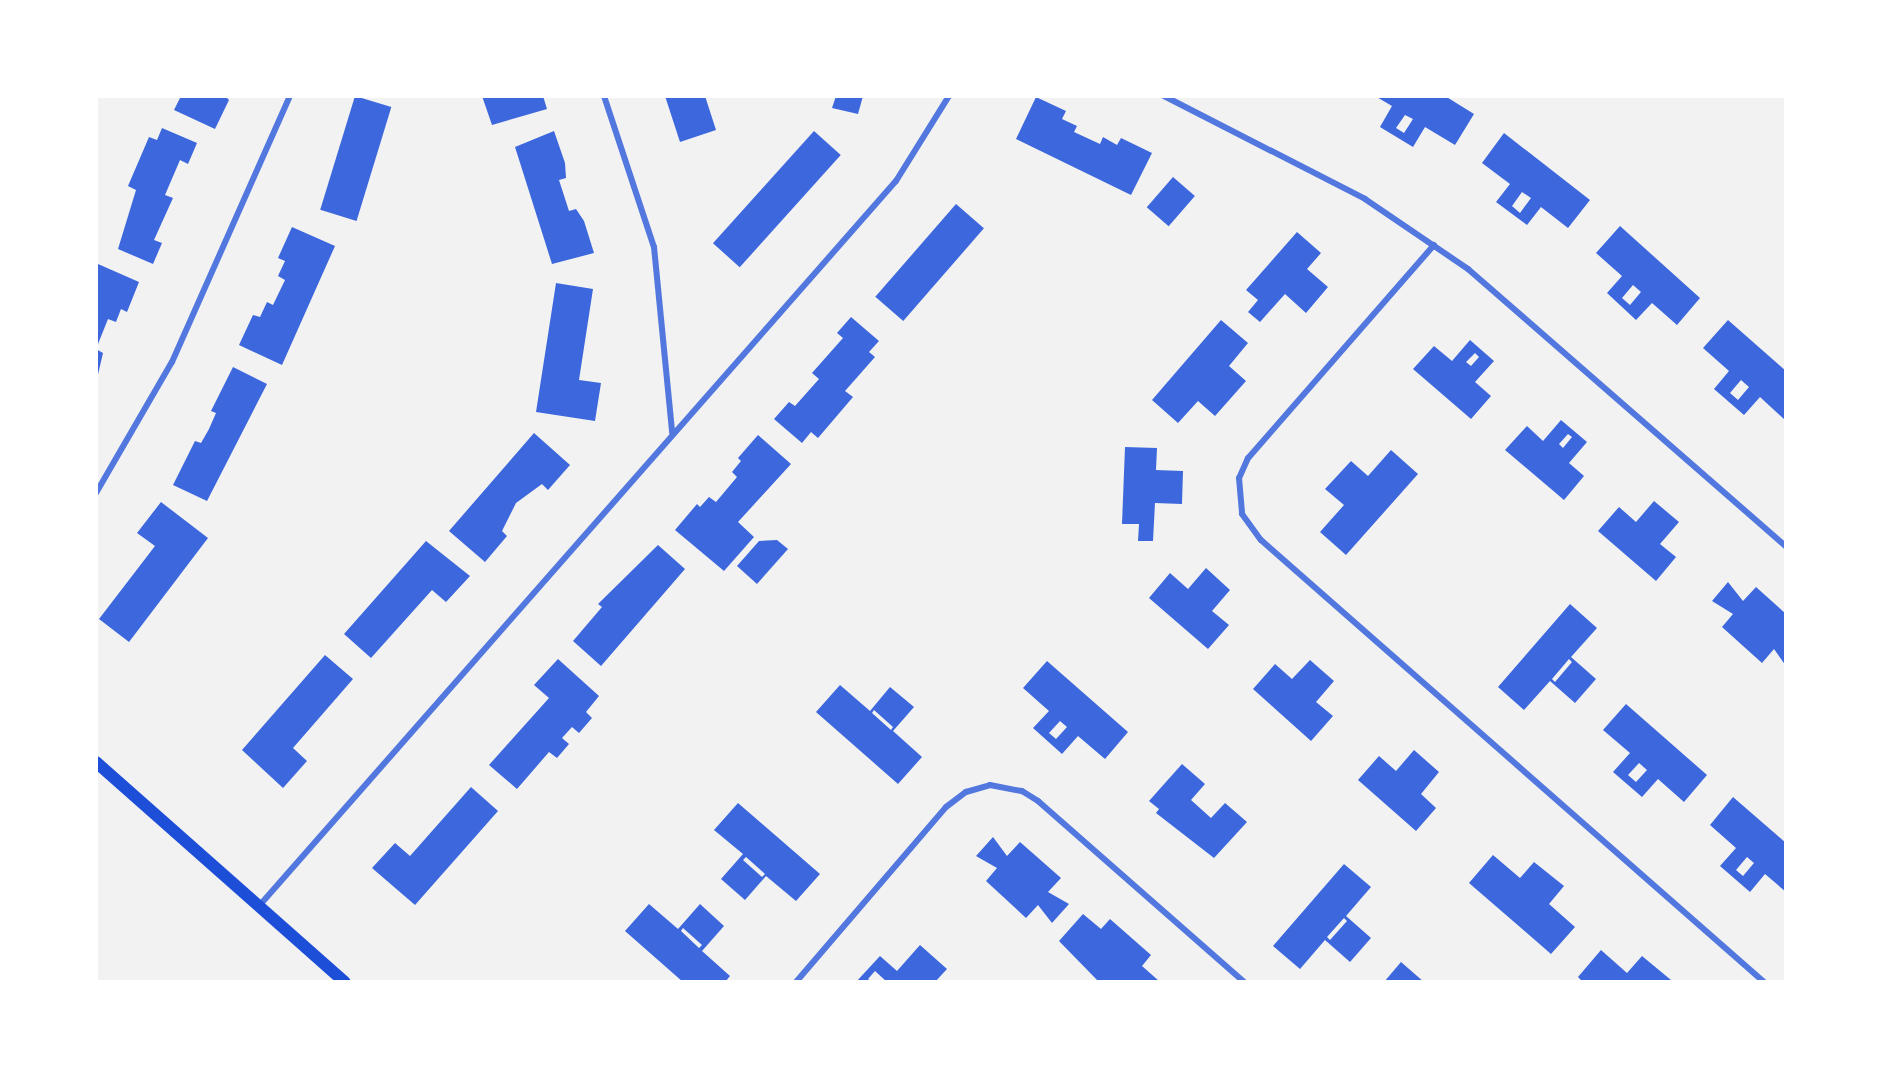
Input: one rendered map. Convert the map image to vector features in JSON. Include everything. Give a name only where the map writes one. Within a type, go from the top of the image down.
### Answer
[{"type":"main road","points":[[96,762],[345,982]]},
{"type":"street","points":[[96,493],[172,362],[290,96]]},
{"type":"street","points":[[604,96],[654,246],[672,432]]},
{"type":"street","points":[[259,906],[672,432],[908,166],[949,96]]},
{"type":"street","points":[[1164,96],[1312,169],[1434,245],[1501,296],[1786,546]]},
{"type":"street","points":[[1434,245],[1248,458],[1239,478],[1242,514],[1261,540],[1764,982]]},
{"type":"street","points":[[796,982],[946,807],[970,790],[1005,786],[1038,801],[1244,982]]},
{"type":"building","points":[[181,96],[225,96],[229,100],[215,129],[174,110]]},
{"type":"building","points":[[355,96],[391,107],[357,221],[320,210]]},
{"type":"building","points":[[482,96],[543,96],[547,109],[492,125]]},
{"type":"building","points":[[665,96],[705,96],[716,130],[680,142]]},
{"type":"building","points":[[836,96],[863,96],[858,114],[832,108]]},
{"type":"building","points":[[1375,96],[1445,96],[1474,114],[1455,145],[1425,127],[1413,147],[1380,127],[1392,106]],"holes":[[[1405,115],[1413,119],[1404,133],[1396,128]]]},
{"type":"building","points":[[1036,97],[1066,111],[1062,119],[1077,126],[1074,132],[1100,144],[1103,137],[1117,145],[1121,138],[1152,153],[1131,195],[1016,139]]},
{"type":"building","points":[[162,128],[197,143],[188,164],[180,160],[165,195],[173,198],[154,240],[162,243],[153,264],[118,249],[136,190],[128,186],[149,137],[157,140]]},
{"type":"building","points":[[554,131],[565,163],[566,178],[559,180],[569,211],[576,209],[584,221],[594,253],[552,264],[515,147]]},
{"type":"building","points":[[814,131],[841,155],[740,267],[713,243]]},
{"type":"building","points":[[1504,133],[1590,200],[1568,228],[1541,207],[1527,225],[1496,202],[1510,184],[1482,163]],"holes":[[[1522,192],[1531,198],[1520,213],[1512,206]]]},
{"type":"building","points":[[1173,177],[1195,196],[1169,226],[1147,207]]},
{"type":"building","points":[[956,204],[984,228],[903,321],[875,297]]},
{"type":"building","points":[[1620,226],[1700,298],[1677,325],[1652,303],[1636,320],[1607,293],[1622,276],[1596,253]],"holes":[[[1633,285],[1641,292],[1630,305],[1622,298]]]},
{"type":"building","points":[[292,227],[335,246],[282,365],[239,345],[253,315],[260,317],[267,302],[273,305],[285,280],[278,276],[285,261],[278,258]]},
{"type":"building","points":[[1297,232],[1321,253],[1307,269],[1328,287],[1306,313],[1285,294],[1260,322],[1248,312],[1258,300],[1246,290]]},
{"type":"building","points":[[98,264],[139,282],[127,312],[121,309],[116,322],[108,319],[96,349],[96,269]]},
{"type":"building","points":[[556,283],[593,289],[579,380],[601,383],[595,421],[536,412]]},
{"type":"building","points":[[851,317],[879,341],[869,352],[875,357],[845,391],[853,397],[818,438],[811,432],[802,443],[774,419],[789,402],[795,406],[819,379],[812,373],[843,338],[837,333]]},
{"type":"building","points":[[1221,320],[1248,343],[1229,366],[1246,381],[1215,416],[1198,401],[1178,423],[1152,400]]},
{"type":"building","points":[[1728,320],[1786,371],[1785,420],[1760,397],[1744,415],[1714,389],[1729,371],[1703,348]],"holes":[[[1741,380],[1749,387],[1738,400],[1730,393]]]},
{"type":"building","points":[[1470,340],[1494,361],[1475,382],[1491,396],[1471,419],[1413,369],[1434,346],[1452,361]],"holes":[[[1475,353],[1479,357],[1471,366],[1466,362]]]},
{"type":"building","points":[[96,349],[103,353],[96,383]]},
{"type":"building","points":[[233,367],[267,384],[207,501],[173,485],[195,441],[201,443],[209,429],[216,413],[211,411]]},
{"type":"building","points":[[1561,420],[1587,442],[1569,463],[1584,476],[1564,500],[1505,450],[1527,426],[1543,441]],"holes":[[[1568,434],[1572,437],[1563,448],[1559,444]]]},
{"type":"building","points":[[534,433],[570,465],[548,490],[542,484],[516,503],[502,531],[507,536],[485,562],[449,531]]},
{"type":"building","points":[[758,435],[791,464],[738,522],[754,537],[724,571],[675,530],[697,504],[700,507],[709,497],[716,502],[737,477],[732,472],[741,461],[738,458]]},
{"type":"building","points":[[1125,447],[1157,448],[1156,470],[1183,471],[1182,504],[1155,503],[1153,541],[1138,541],[1139,524],[1122,524]]},
{"type":"building","points":[[1391,450],[1418,474],[1346,555],[1320,532],[1344,505],[1325,489],[1351,461],[1368,476]]},
{"type":"building","points":[[1654,501],[1679,522],[1660,544],[1676,557],[1656,581],[1598,531],[1619,507],[1636,522]]},
{"type":"building","points":[[161,502],[208,538],[129,642],[99,619],[155,546],[137,533]]},
{"type":"building","points":[[777,540],[788,549],[757,584],[737,566],[759,541]]},
{"type":"building","points":[[426,541],[470,576],[446,602],[432,590],[371,658],[344,634]]},
{"type":"building","points":[[658,545],[685,569],[601,666],[573,641],[602,607],[598,604]]},
{"type":"building","points":[[1206,568],[1230,590],[1212,611],[1229,625],[1208,649],[1149,598],[1170,573],[1188,589]]},
{"type":"building","points":[[1728,582],[1743,601],[1756,587],[1786,614],[1786,666],[1774,649],[1762,663],[1722,627],[1733,614],[1712,601]]},
{"type":"building","points":[[1570,604],[1597,628],[1571,657],[1596,679],[1575,703],[1550,681],[1524,710],[1498,687]],"holes":[[[1569,659],[1572,662],[1555,682],[1552,679]]]},
{"type":"building","points":[[325,655],[353,679],[293,748],[307,761],[283,788],[242,750]]},
{"type":"building","points":[[558,659],[599,696],[586,712],[592,718],[579,733],[572,727],[562,738],[569,744],[557,758],[549,752],[517,789],[489,765],[549,698],[534,685]]},
{"type":"building","points":[[1310,660],[1334,681],[1316,702],[1333,716],[1311,741],[1253,689],[1275,664],[1292,679]]},
{"type":"building","points":[[1047,661],[1128,732],[1105,759],[1078,736],[1062,754],[1033,728],[1049,711],[1023,688]],"holes":[[[1060,721],[1067,727],[1056,739],[1049,733]]]},
{"type":"building","points":[[840,685],[870,711],[890,687],[914,707],[893,731],[922,757],[898,784],[816,712]],"holes":[[[874,710],[893,727],[891,730],[872,713]]]},
{"type":"building","points":[[1626,704],[1707,775],[1684,802],[1658,779],[1642,797],[1613,772],[1630,753],[1603,730]],"holes":[[[1639,763],[1647,770],[1636,782],[1628,775]]]},
{"type":"building","points":[[1414,750],[1439,772],[1421,794],[1436,808],[1416,831],[1358,780],[1379,756],[1396,771]]},
{"type":"building","points":[[1182,764],[1205,784],[1191,800],[1211,818],[1225,803],[1247,822],[1214,858],[1156,813],[1159,809],[1149,801]]},
{"type":"building","points":[[471,787],[498,811],[415,905],[372,868],[395,843],[410,856]]},
{"type":"building","points":[[1733,797],[1786,843],[1786,892],[1765,874],[1750,892],[1720,866],[1736,848],[1710,825]],"holes":[[[1747,857],[1754,863],[1743,876],[1736,870]]]},
{"type":"building","points":[[738,803],[820,874],[796,901],[766,876],[745,900],[721,879],[743,854],[714,830]],"holes":[[[746,857],[765,874],[762,877],[743,860]]]},
{"type":"building","points":[[993,837],[1007,856],[1020,842],[1061,878],[1048,892],[1069,904],[1052,923],[1038,905],[1026,918],[986,881],[997,868],[976,856]]},
{"type":"building","points":[[1493,855],[1520,878],[1534,862],[1564,886],[1549,904],[1575,927],[1551,954],[1469,883]]},
{"type":"building","points":[[1344,864],[1371,887],[1346,916],[1371,938],[1350,962],[1325,940],[1300,969],[1273,946]],"holes":[[[1344,918],[1347,921],[1330,940],[1327,937]]]},
{"type":"building","points":[[649,904],[678,929],[700,904],[724,926],[702,951],[730,976],[725,982],[683,982],[625,931]],"holes":[[[683,928],[702,945],[699,948],[681,931]]]},
{"type":"building","points":[[1083,914],[1101,929],[1110,919],[1151,955],[1142,966],[1159,981],[1099,982],[1059,941]]},
{"type":"building","points":[[920,945],[947,969],[935,982],[887,982],[875,971],[868,979],[872,982],[856,982],[880,956],[897,971]]},
{"type":"building","points":[[1601,950],[1627,973],[1642,956],[1671,980],[1583,982],[1578,977]]},
{"type":"building","points":[[1401,962],[1424,982],[1384,982]]}]
